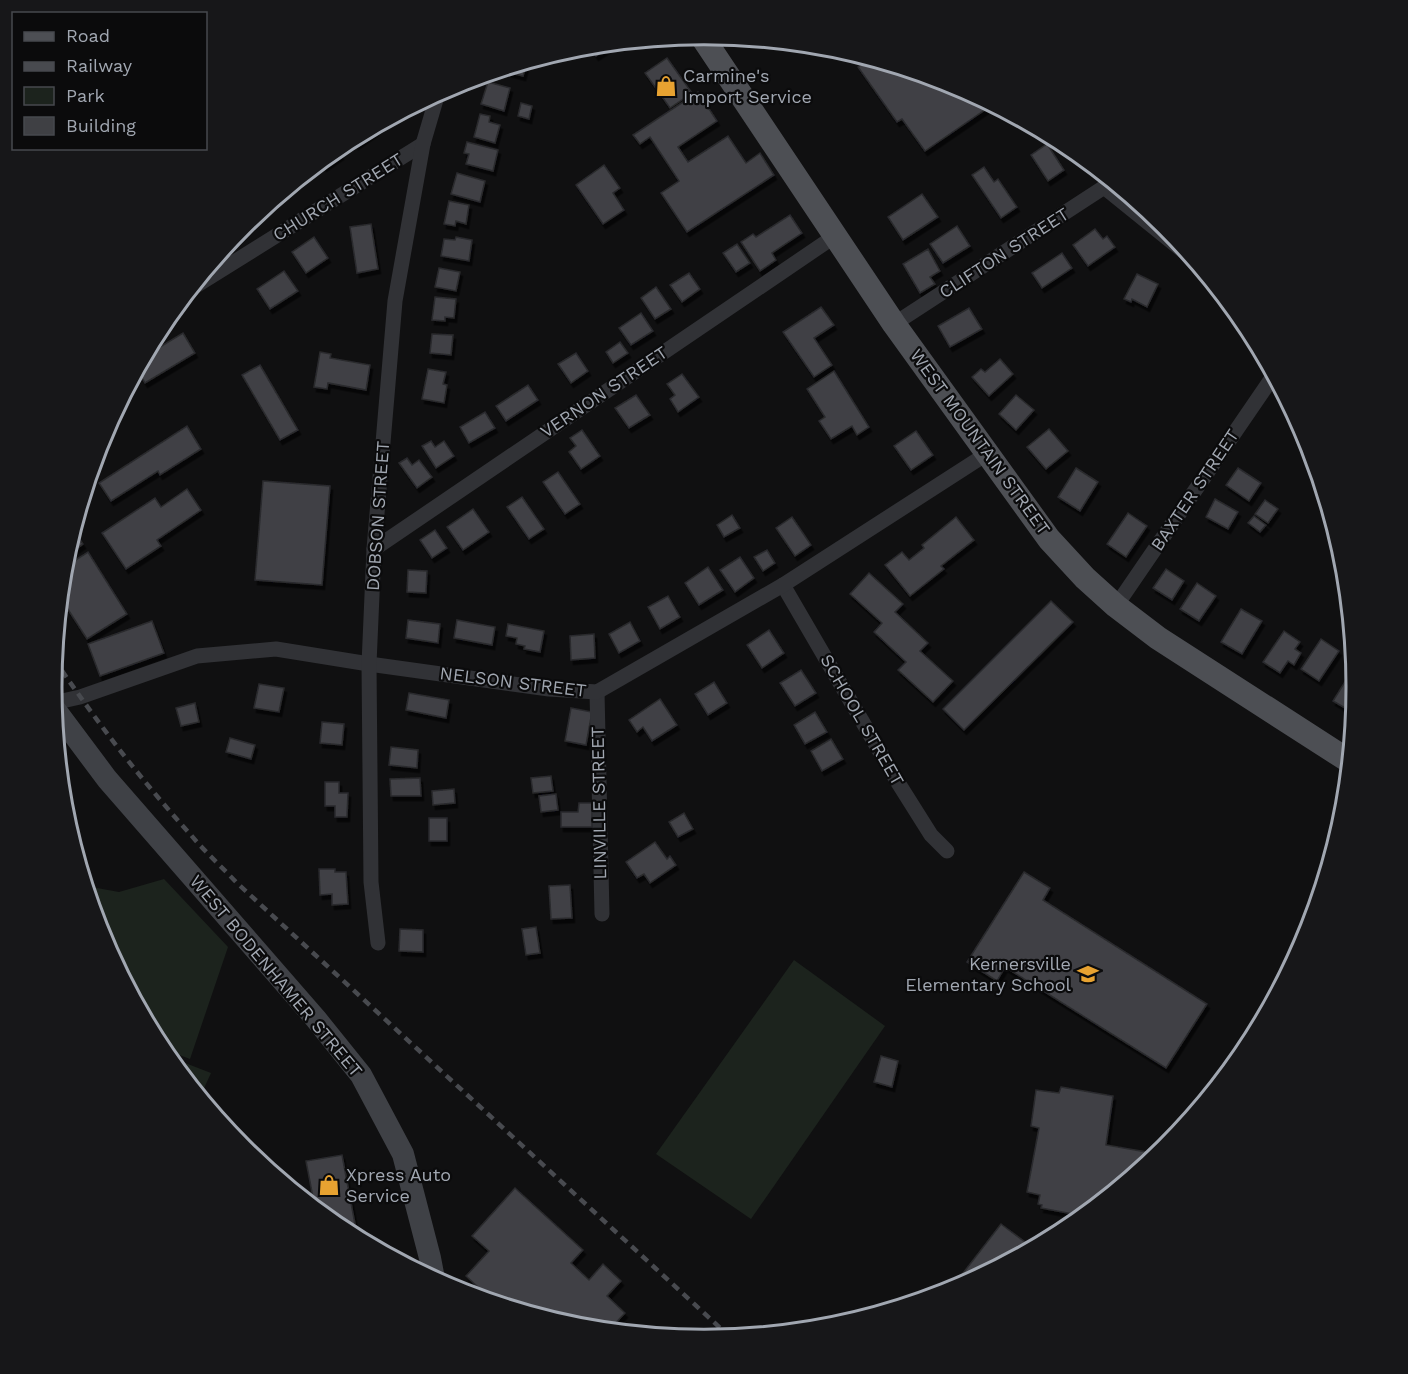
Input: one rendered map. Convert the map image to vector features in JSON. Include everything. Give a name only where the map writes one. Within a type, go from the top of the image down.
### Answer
[{"type":"main road","name":"WEST MOUNTAIN STREET","points":[[708,45],[894,324],[1049,538],[1085,578],[1116,606],[1158,638],[1342,757]]},
{"type":"main road","name":"WEST BODENHAMER STREET","points":[[63,720],[107,779],[316,1018],[362,1075],[403,1154],[432,1268]]},
{"type":"street","name":"DOBSON STREET","points":[[378,943],[371,882],[369,664],[374,549],[395,302],[423,144],[435,104]]},
{"type":"street","name":"CHURCH STREET","points":[[211,277],[423,144]]},
{"type":"street","name":"CLIFTON STREET","points":[[894,324],[1106,187]]},
{"type":"street","name":"VERNON STREET","points":[[374,549],[835,236]]},
{"type":"street","name":"BAXTER STREET","points":[[1116,606],[1269,382]]},
{"type":"street","name":"NELSON STREET","points":[[62,701],[80,697],[197,656],[276,648],[369,664],[549,689],[597,692],[783,585],[988,453]]},
{"type":"street","name":"SCHOOL STREET","points":[[783,585],[897,781],[931,835],[946,851]]},
{"type":"street","name":"LINVILLE STREET","points":[[597,692],[602,914]]},
{"type":"green space","points":[[164,879],[228,947],[190,1059],[178,1054],[148,1008],[111,933],[94,888],[119,892]]},
{"type":"green space","points":[[794,960],[885,1026],[751,1219],[656,1154]]},
{"type":"green space","points":[[184,1062],[211,1073],[204,1089]]},
{"type":"building","points":[[667,58],[692,93],[670,108],[645,73]]},
{"type":"building","points":[[861,65],[910,79],[985,110],[925,151],[902,119],[897,122],[858,67]]},
{"type":"building","points":[[488,83],[510,88],[504,111],[481,104]]},
{"type":"building","points":[[698,92],[717,121],[678,147],[688,162],[728,136],[746,163],[760,153],[774,175],[687,232],[661,193],[679,181],[650,137],[640,144],[633,135]]},
{"type":"building","points":[[521,103],[532,106],[529,119],[518,116]]},
{"type":"building","points":[[480,114],[490,116],[489,122],[500,125],[495,143],[474,137]]},
{"type":"building","points":[[467,142],[498,150],[493,171],[466,164],[469,154],[464,153]]},
{"type":"building","points":[[1047,144],[1064,170],[1048,181],[1031,155]]},
{"type":"building","points":[[604,165],[620,188],[613,193],[624,210],[603,224],[576,185]]},
{"type":"building","points":[[984,167],[994,182],[998,179],[1017,207],[1001,218],[972,175]]},
{"type":"building","points":[[457,173],[485,181],[480,202],[451,194]]},
{"type":"building","points":[[922,194],[938,217],[903,240],[888,217]]},
{"type":"building","points":[[449,201],[469,205],[466,224],[456,221],[455,226],[444,224]]},
{"type":"building","points":[[790,215],[802,233],[772,253],[776,260],[760,271],[741,242],[753,234],[756,237]]},
{"type":"building","points":[[371,224],[378,269],[357,273],[350,227]]},
{"type":"building","points":[[957,226],[970,246],[943,263],[930,244]]},
{"type":"building","points":[[1095,229],[1103,239],[1107,236],[1115,247],[1088,266],[1073,245]]},
{"type":"building","points":[[314,237],[328,258],[306,273],[292,252]]},
{"type":"building","points":[[456,237],[472,240],[469,261],[441,256],[444,239],[455,240]]},
{"type":"building","points":[[737,244],[750,263],[736,272],[723,253]]},
{"type":"building","points":[[928,249],[940,271],[930,277],[935,284],[920,293],[903,264]]},
{"type":"building","points":[[1062,253],[1072,268],[1042,288],[1032,273]]},
{"type":"building","points":[[439,268],[460,272],[456,291],[435,287]]},
{"type":"building","points":[[284,271],[298,291],[270,309],[257,289]]},
{"type":"building","points":[[689,273],[700,289],[682,302],[670,285]]},
{"type":"building","points":[[1137,274],[1158,284],[1147,307],[1132,299],[1131,302],[1124,299]]},
{"type":"building","points":[[656,287],[671,309],[655,319],[641,298]]},
{"type":"building","points":[[435,297],[456,299],[454,318],[445,317],[445,321],[432,320]]},
{"type":"building","points":[[821,307],[834,325],[814,338],[832,365],[814,377],[783,332]]},
{"type":"building","points":[[969,308],[982,329],[950,347],[938,326]]},
{"type":"building","points":[[641,313],[653,331],[631,345],[619,328]]},
{"type":"building","points":[[183,333],[195,353],[145,383],[142,378],[159,347]]},
{"type":"building","points":[[432,334],[453,335],[451,355],[430,353]]},
{"type":"building","points":[[620,342],[628,353],[613,363],[606,352]]},
{"type":"building","points":[[320,352],[331,354],[330,358],[370,365],[366,390],[328,383],[327,389],[314,387]]},
{"type":"building","points":[[576,353],[588,371],[571,383],[558,364]]},
{"type":"building","points":[[1000,359],[1013,374],[989,396],[972,377],[981,369],[985,372]]},
{"type":"building","points":[[260,365],[298,430],[280,440],[242,375]]},
{"type":"building","points":[[428,369],[446,372],[443,384],[447,385],[444,403],[422,399]]},
{"type":"building","points":[[834,371],[869,427],[857,435],[852,426],[831,439],[819,421],[825,417],[807,389]]},
{"type":"building","points":[[682,374],[699,397],[678,412],[670,399],[675,395],[667,384]]},
{"type":"building","points":[[528,385],[538,400],[506,421],[496,406]]},
{"type":"building","points":[[636,395],[650,415],[629,428],[615,408]]},
{"type":"building","points":[[1016,395],[1034,410],[1016,430],[999,414]]},
{"type":"building","points":[[485,412],[495,428],[469,443],[460,427]]},
{"type":"building","points":[[187,426],[201,449],[160,475],[158,471],[111,501],[99,483]]},
{"type":"building","points":[[1049,429],[1068,451],[1046,469],[1027,447]]},
{"type":"building","points":[[582,430],[600,456],[581,469],[569,452],[576,446],[570,438]]},
{"type":"building","points":[[916,431],[933,455],[911,470],[894,446]]},
{"type":"building","points":[[431,441],[435,447],[444,441],[454,456],[436,468],[422,446]]},
{"type":"building","points":[[407,458],[412,465],[419,460],[432,477],[417,488],[399,463]]},
{"type":"building","points":[[1076,468],[1098,482],[1080,511],[1058,497]]},
{"type":"building","points":[[1238,468],[1261,483],[1249,501],[1226,485]]},
{"type":"building","points":[[558,472],[580,504],[565,514],[543,482]]},
{"type":"building","points":[[263,481],[330,486],[322,585],[255,580]]},
{"type":"building","points":[[187,489],[201,510],[157,540],[161,546],[126,569],[102,533],[155,498],[161,507]]},
{"type":"building","points":[[522,497],[544,529],[529,539],[507,507]]},
{"type":"building","points":[[1215,499],[1238,512],[1228,529],[1206,517]]},
{"type":"building","points":[[1265,500],[1278,509],[1268,523],[1255,514]]},
{"type":"building","points":[[473,509],[489,532],[463,550],[447,527]]},
{"type":"building","points":[[1128,513],[1147,526],[1126,557],[1107,544]]},
{"type":"building","points":[[732,515],[740,528],[724,537],[717,525]]},
{"type":"building","points":[[1254,516],[1266,525],[1260,532],[1248,523]]},
{"type":"building","points":[[792,517],[811,545],[795,556],[776,528]]},
{"type":"building","points":[[956,517],[974,540],[941,566],[944,569],[910,596],[885,565],[902,552],[909,560],[924,548],[922,545]]},
{"type":"building","points":[[435,530],[447,548],[432,558],[420,540]]},
{"type":"building","points":[[767,550],[775,563],[763,571],[754,557]]},
{"type":"building","points":[[88,552],[127,614],[87,639],[67,607],[74,561]]},
{"type":"building","points":[[740,557],[754,578],[735,592],[720,570]]},
{"type":"building","points":[[708,567],[723,590],[699,605],[685,583]]},
{"type":"building","points":[[1166,569],[1184,581],[1172,600],[1153,588]]},
{"type":"building","points":[[408,570],[427,571],[426,593],[407,592]]},
{"type":"building","points":[[869,573],[903,604],[895,612],[928,643],[920,651],[953,681],[933,702],[898,670],[906,662],[874,632],[882,623],[850,594]]},
{"type":"building","points":[[1197,583],[1216,596],[1199,621],[1180,609]]},
{"type":"building","points":[[668,596],[680,617],[660,629],[648,607]]},
{"type":"building","points":[[1051,601],[1073,622],[964,730],[943,709]]},
{"type":"building","points":[[1241,609],[1262,621],[1242,654],[1221,642]]},
{"type":"building","points":[[408,620],[440,624],[438,643],[406,638]]},
{"type":"building","points":[[457,620],[495,627],[492,645],[454,638]]},
{"type":"building","points":[[152,621],[164,653],[100,676],[88,644]]},
{"type":"building","points":[[630,622],[640,641],[619,653],[609,634]]},
{"type":"building","points":[[508,624],[544,631],[540,652],[524,649],[525,646],[516,644],[517,638],[506,636]]},
{"type":"building","points":[[769,630],[784,653],[762,668],[747,645]]},
{"type":"building","points":[[1284,631],[1300,642],[1295,649],[1301,653],[1294,665],[1288,661],[1280,673],[1263,662]]},
{"type":"building","points":[[594,634],[595,658],[571,660],[570,636]]},
{"type":"building","points":[[1321,639],[1339,651],[1319,681],[1301,669]]},
{"type":"building","points":[[801,670],[816,693],[795,706],[780,683]]},
{"type":"building","points":[[1346,680],[1345,708],[1333,701]]},
{"type":"building","points":[[714,682],[727,703],[708,715],[695,694]]},
{"type":"building","points":[[259,684],[284,688],[279,712],[254,708]]},
{"type":"building","points":[[409,693],[449,700],[446,718],[406,710]]},
{"type":"building","points":[[660,699],[677,725],[652,741],[643,727],[637,732],[629,720]]},
{"type":"building","points":[[195,703],[199,722],[181,726],[176,708]]},
{"type":"building","points":[[571,708],[592,712],[586,745],[565,741]]},
{"type":"building","points":[[815,712],[827,732],[805,744],[794,725]]},
{"type":"building","points":[[322,722],[344,724],[342,745],[320,743]]},
{"type":"building","points":[[230,738],[255,745],[251,759],[226,752]]},
{"type":"building","points":[[831,739],[843,759],[822,771],[811,751]]},
{"type":"building","points":[[391,747],[418,750],[417,768],[389,765]]},
{"type":"building","points":[[551,776],[553,791],[533,793],[531,778]]},
{"type":"building","points":[[420,778],[421,796],[391,796],[390,779]]},
{"type":"building","points":[[325,782],[339,782],[339,793],[348,793],[347,817],[335,817],[335,806],[325,806]]},
{"type":"building","points":[[454,789],[455,803],[433,805],[432,791]]},
{"type":"building","points":[[556,794],[558,810],[541,812],[539,796]]},
{"type":"building","points":[[579,803],[592,803],[592,827],[561,827],[561,812],[578,812]]},
{"type":"building","points":[[684,813],[693,829],[678,837],[669,822]]},
{"type":"building","points":[[429,818],[447,818],[447,841],[429,841]]},
{"type":"building","points":[[655,842],[667,859],[670,856],[676,865],[650,883],[644,874],[637,878],[626,862]]},
{"type":"building","points":[[319,869],[346,872],[348,904],[332,905],[332,894],[320,895]]},
{"type":"building","name":"Kernersville Elementary School","points":[[1024,872],[1050,888],[1043,900],[1207,1004],[1166,1068],[1005,967],[997,981],[967,962]]},
{"type":"building","points":[[570,885],[572,918],[551,919],[549,886]]},
{"type":"building","points":[[536,927],[540,953],[526,955],[522,929]]},
{"type":"building","points":[[400,929],[423,930],[423,952],[399,951]]},
{"type":"building","points":[[881,1056],[898,1061],[892,1087],[874,1082]]},
{"type":"building","points":[[1061,1087],[1113,1096],[1106,1145],[1146,1152],[1071,1214],[1041,1208],[1042,1205],[1038,1204],[1040,1195],[1027,1192],[1039,1128],[1031,1126],[1036,1090],[1059,1093]]},
{"type":"building","name":"Xpress Auto Service","points":[[342,1155],[355,1224],[347,1221],[313,1196],[306,1161]]},
{"type":"building","points":[[515,1188],[583,1250],[571,1263],[589,1280],[603,1264],[621,1281],[607,1296],[625,1313],[615,1323],[579,1317],[538,1307],[479,1288],[466,1276],[489,1251],[472,1236]]},
{"type":"building","points":[[1001,1224],[1026,1243],[988,1263],[962,1275]]},
{"type":"railway","points":[[62,671],[103,727],[172,814],[236,882],[721,1329]]},
{"type":"place","name":"Carmine's Import Service","points":[[666,86]]},
{"type":"place","name":"Kernersville Elementary School","points":[[1088,974]]},
{"type":"place","name":"Xpress Auto Service","points":[[329,1185]]}]
